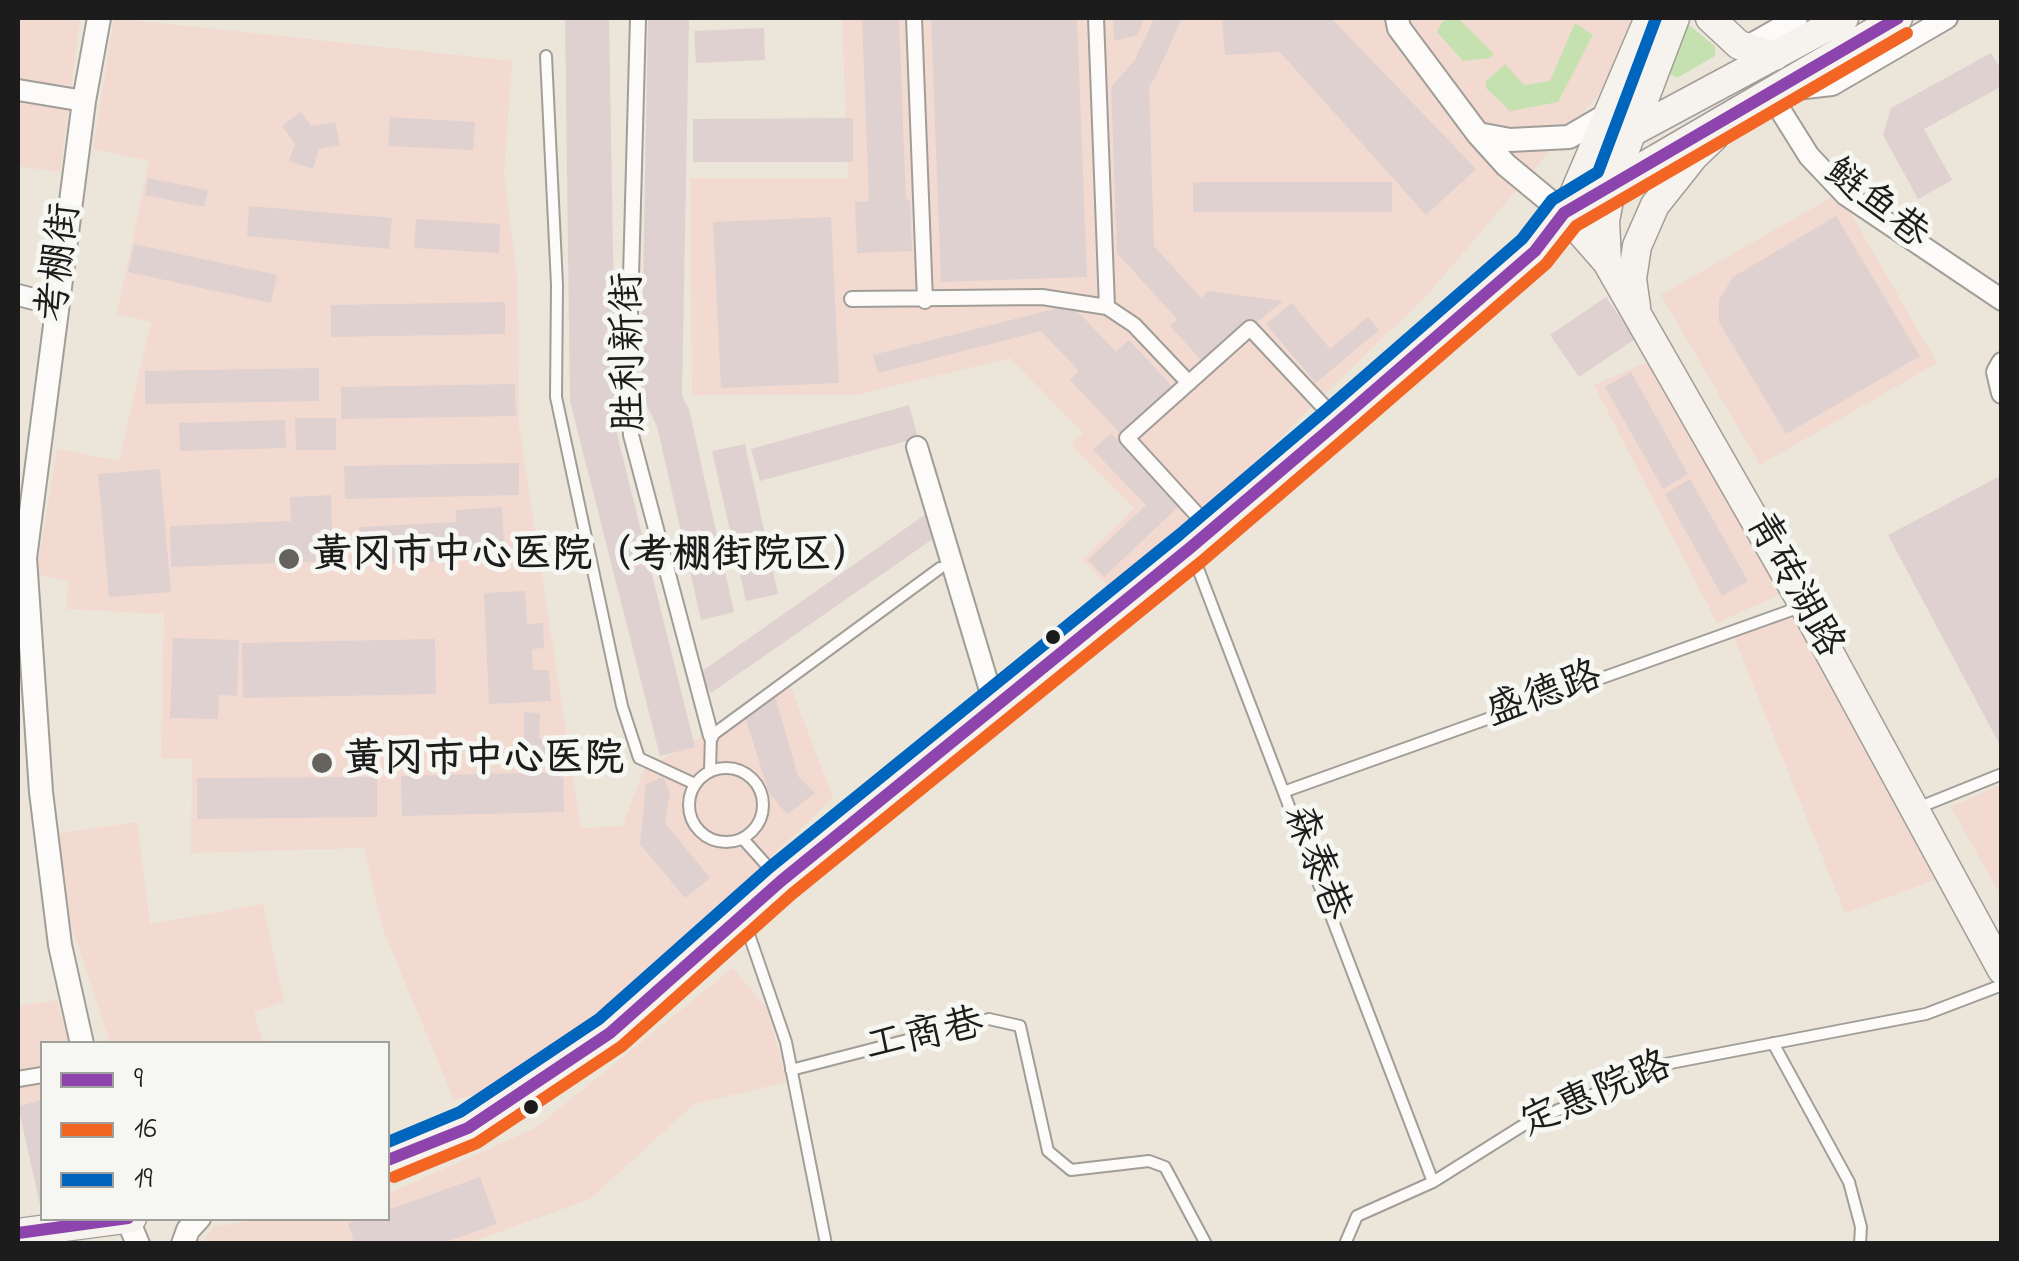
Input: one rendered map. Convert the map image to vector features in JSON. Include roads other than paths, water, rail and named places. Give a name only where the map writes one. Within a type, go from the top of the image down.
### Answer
[{"type":"main road","points":[[390,1159],[436,1142],[511,1102],[610,1032],[781,881],[1200,539],[1535,252],[1564,213],[1593,154],[1649,18]]},
{"type":"main road","points":[[1608,262],[1605,221],[1612,184],[1675,18]]},
{"type":"main road","points":[[1710,18],[1720,30],[1746,47],[1775,56]]},
{"type":"main road","points":[[1593,154],[1844,18]]},
{"type":"main road","points":[[1564,213],[1898,18]]},
{"type":"main road","points":[[1637,314],[1632,279],[1637,246],[1655,205],[1694,156],[1762,96]]},
{"type":"main road","name":"青砖湖路","points":[[1564,213],[1608,262],[1804,606],[2002,970]]},
{"type":"main road","points":[[37,1227],[106,1221]]},
{"type":"street","name":"考棚街","points":[[81,1041],[60,945],[22,591],[84,100],[99,18]]},
{"type":"street","name":"胜利新街","points":[[638,18],[628,387],[631,434],[710,736]]},
{"type":"street","points":[[914,18],[925,301]]},
{"type":"street","points":[[1096,18],[1107,308]]},
{"type":"street","points":[[1397,18],[1399,28],[1478,134],[1506,164],[1564,213]]},
{"type":"street","points":[[1746,47],[1797,18]]},
{"type":"street","points":[[1762,96],[1832,84],[1947,18]]},
{"type":"street","points":[[18,90],[84,100]]},
{"type":"street","name":"鲢鱼巷","points":[[1762,96],[1846,195],[2002,300]]},
{"type":"street","points":[[1478,134],[1540,141],[1570,137],[1612,110]]},
{"type":"street","points":[[18,295],[57,305]]},
{"type":"street","points":[[852,299],[1042,297],[1107,308],[1134,325],[1189,383]]},
{"type":"street","points":[[1200,539],[1127,438],[1250,328],[1338,422]]},
{"type":"street","points":[[2002,363],[1997,372],[2002,393]]},
{"type":"street","points":[[917,448],[995,707]]},
{"type":"street","points":[[183,1244],[196,1221]]},
{"type":"street","points":[[37,1227],[70,1244]]},
{"type":"lane","points":[[546,56],[546,159],[557,303],[556,397],[622,706],[639,758],[695,784]]},
{"type":"lane","name":"森泰巷","points":[[1200,539],[1286,790],[1433,1182]]},
{"type":"lane","points":[[710,771],[710,736],[940,568]]},
{"type":"lane","name":"盛德路","points":[[1286,790],[1804,606]]},
{"type":"lane","points":[[739,770],[760,789],[764,798],[762,818],[743,839],[714,840],[698,830],[690,812],[691,792],[710,771],[739,770]]},
{"type":"lane","points":[[1915,809],[2002,774]]},
{"type":"lane","points":[[743,839],[781,881]]},
{"type":"lane","points":[[743,916],[786,1042],[826,1244]]},
{"type":"lane","name":"定惠院路","points":[[1346,1244],[1357,1216],[1433,1182],[1522,1126],[1660,1065],[1926,1014],[2002,985]]},
{"type":"lane","name":"工商巷","points":[[791,1070],[989,1019],[1020,1026],[1048,1152],[1071,1170],[1149,1162],[1165,1167],[1206,1244]]},
{"type":"lane","points":[[1773,1043],[1849,1182],[1861,1228],[1860,1244]]},
{"type":"place","name":"黄冈市中心医院（考棚街院区）","points":[[289,559]]},
{"type":"place","name":"黄冈市中心医院","points":[[322,763]]}]
